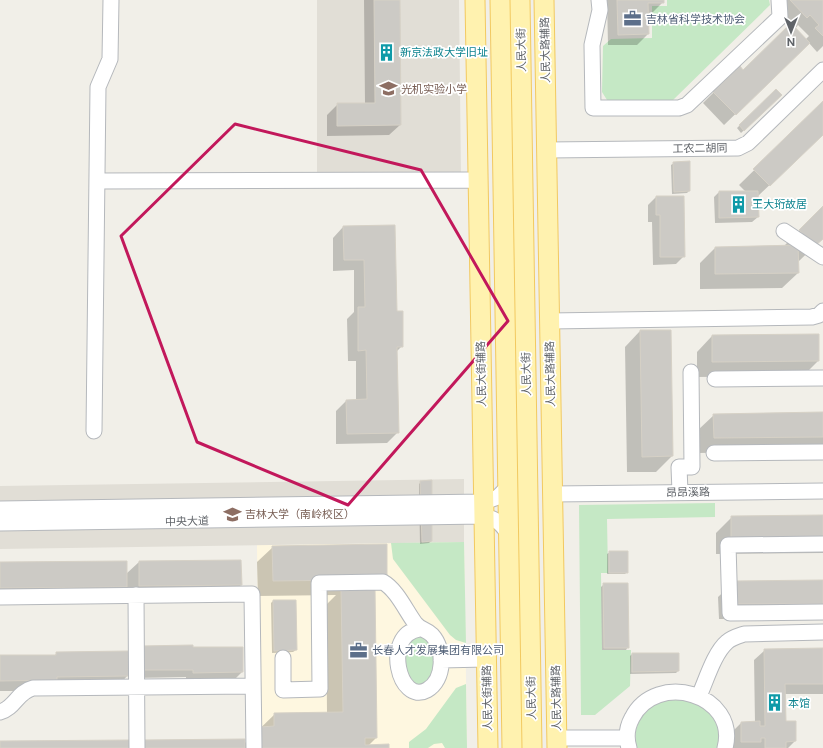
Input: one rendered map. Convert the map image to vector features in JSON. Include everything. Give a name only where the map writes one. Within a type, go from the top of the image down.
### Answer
[{"type":"main road","name":"人民大街辅路","points":[[475,0],[488,748]]},
{"type":"main road","name":"人民大街","points":[[500,0],[512,748]]},
{"type":"main road","name":"人民大街","points":[[520,0],[532,748]]},
{"type":"main road","name":"人民大路辅路","points":[[544,0],[557,743]]},
{"type":"street","points":[[94,431],[98,86],[110,59],[111,0]]},
{"type":"street","points":[[599,0],[600,10],[592,45],[593,108],[679,108],[687,105],[780,17],[779,0]]},
{"type":"street","name":"工农二胡同","points":[[547,150],[731,148],[743,146],[823,70]]},
{"type":"street","points":[[97,182],[478,181]]},
{"type":"street","points":[[784,231],[823,257]]},
{"type":"street","points":[[550,321],[822,318]]},
{"type":"street","points":[[680,492],[679,467],[692,467],[691,372]]},
{"type":"street","points":[[715,379],[823,378]]},
{"type":"street","points":[[714,453],[823,452]]},
{"type":"street","name":"中央大道","points":[[0,523],[484,509],[508,487]]},
{"type":"street","name":"昂昂溪路","points":[[552,494],[823,491]]},
{"type":"street","name":"中央大道","points":[[0,509],[484,509],[499,522],[509,536]]},
{"type":"street","points":[[823,544],[728,545],[730,613],[823,612]]},
{"type":"street","points":[[283,658],[283,690],[320,689],[319,583],[383,582],[390,588],[419,629]]},
{"type":"street","points":[[0,597],[252,594],[254,748]]},
{"type":"street","points":[[136,595],[137,748]]},
{"type":"street","points":[[419,629],[427,631],[434,638],[439,648],[441,660],[438,678],[428,690],[416,691],[404,683],[398,667],[399,648],[407,634],[419,629]]},
{"type":"street","points":[[699,696],[718,653],[726,642],[733,638],[744,634],[823,632]]},
{"type":"street","points":[[441,660],[486,659]]},
{"type":"street","points":[[0,712],[11,706],[19,695],[33,688],[253,686]]},
{"type":"street","points":[[557,743],[628,743],[633,717],[648,700],[669,692],[684,692],[699,696],[712,705],[721,716],[726,730],[725,748]]},
{"type":"highlighted area","points":[[235,124],[421,170],[508,321],[348,505],[197,442],[121,236]]},
{"type":"shaded area","name":"光机实验小学","points":[[317,0],[459,0],[461,179],[317,181]]},
{"type":"shaded area","name":"吉林大学（南岭校区）","points":[[464,479],[464,542],[0,549],[0,486]]},
{"type":"shaded area","points":[[464,542],[467,748],[259,748],[257,545]]},
{"type":"green space","points":[[667,0],[769,0],[770,5],[673,100],[669,102],[612,103],[607,100],[602,92],[603,46],[611,39],[652,38],[652,6],[667,6]]},
{"type":"green space","points":[[715,503],[715,517],[607,519],[608,573],[601,573],[602,650],[631,650],[630,686],[595,715],[581,715],[579,505]]},
{"type":"green space","points":[[464,542],[466,643],[456,640],[450,635],[393,559],[391,543]]},
{"type":"green space","points":[[414,636],[424,636],[433,650],[434,665],[430,679],[420,686],[408,676],[404,661],[406,648]]},
{"type":"green space","points":[[466,684],[467,748],[445,748],[442,743],[434,744],[428,748],[409,748],[409,742],[426,729],[456,688]]},
{"type":"green space","points":[[670,699],[678,699],[694,703],[701,706],[713,717],[717,724],[719,734],[718,748],[636,748],[636,731],[642,716],[654,706]]},
{"type":"building","name":"新京法政大学旧址","points":[[374,0],[400,0],[401,125],[337,126],[337,103],[375,103]]},
{"type":"building","name":"吉林省科学技术协会","points":[[617,0],[664,0],[664,3],[648,3],[649,34],[618,35]]},
{"type":"building","points":[[790,0],[823,0],[823,36],[815,28],[819,25],[810,15],[807,18]]},
{"type":"building","points":[[791,23],[810,43],[736,115],[713,92],[740,66],[743,70]]},
{"type":"building","points":[[776,89],[782,95],[744,131],[739,125]]},
{"type":"building","points":[[823,101],[823,135],[770,186],[753,169]]},
{"type":"building","points":[[690,161],[690,191],[674,192],[673,162]]},
{"type":"building","name":"王大珩故居","points":[[719,191],[758,191],[759,217],[719,218]]},
{"type":"building","points":[[656,196],[684,196],[685,257],[660,257],[660,215],[656,215]]},
{"type":"building","points":[[823,206],[823,239],[815,246],[799,230]]},
{"type":"building","points":[[395,225],[397,311],[403,311],[403,347],[397,347],[399,433],[347,434],[346,400],[367,399],[366,350],[358,351],[358,307],[365,307],[364,260],[344,260],[343,226]]},
{"type":"building","points":[[798,245],[799,273],[715,274],[715,247]]},
{"type":"building","points":[[640,330],[671,330],[673,456],[642,457]]},
{"type":"building","points":[[819,334],[819,361],[712,362],[712,335]]},
{"type":"building","points":[[823,412],[823,437],[714,438],[713,414]]},
{"type":"building","points":[[432,480],[432,541],[422,542],[420,481]]},
{"type":"building","points":[[823,515],[823,538],[731,539],[731,516]]},
{"type":"building","name":"长春人才发展集团有限公司","points":[[387,544],[387,579],[375,588],[377,738],[365,738],[365,745],[389,744],[389,748],[261,748],[261,727],[274,726],[274,713],[343,712],[341,589],[353,580],[273,581],[272,546]]},
{"type":"building","points":[[609,551],[628,551],[628,573],[609,573]]},
{"type":"building","points":[[241,560],[242,585],[139,586],[139,561]]},
{"type":"building","points":[[127,561],[127,587],[0,588],[0,562]]},
{"type":"building","points":[[823,580],[823,604],[734,604],[733,581]]},
{"type":"building","points":[[603,583],[628,583],[629,648],[604,648]]},
{"type":"building","points":[[273,600],[296,600],[297,650],[274,651]]},
{"type":"building","points":[[193,645],[193,647],[243,647],[243,672],[193,673],[193,670],[141,670],[141,646]]},
{"type":"building","name":"本馆","points":[[823,648],[823,684],[785,684],[786,721],[796,721],[796,741],[786,742],[786,748],[765,748],[765,738],[761,738],[761,742],[741,742],[741,722],[760,721],[760,726],[765,726],[764,649]]},
{"type":"building","points":[[129,651],[129,676],[57,677],[57,680],[0,681],[0,655],[56,655],[56,652]]},
{"type":"building","points":[[632,653],[679,653],[679,671],[632,672]]},
{"type":"building","points":[[245,739],[245,748],[143,748],[143,740]]},
{"type":"building","points":[[130,740],[131,748],[0,748],[0,741]]},
{"type":"place","name":"吉林省科学技术协会","points":[[633,19]]},
{"type":"place","name":"新京法政大学旧址","points":[[387,52]]},
{"type":"place","name":"光机实验小学","points":[[388,89]]},
{"type":"place","name":"王大珩故居","points":[[739,204]]},
{"type":"place","name":"吉林大学（南岭校区）","points":[[232,514]]},
{"type":"place","name":"长春人才发展集团有限公司","points":[[359,650]]},
{"type":"place","name":"本馆","points":[[775,703]]}]
